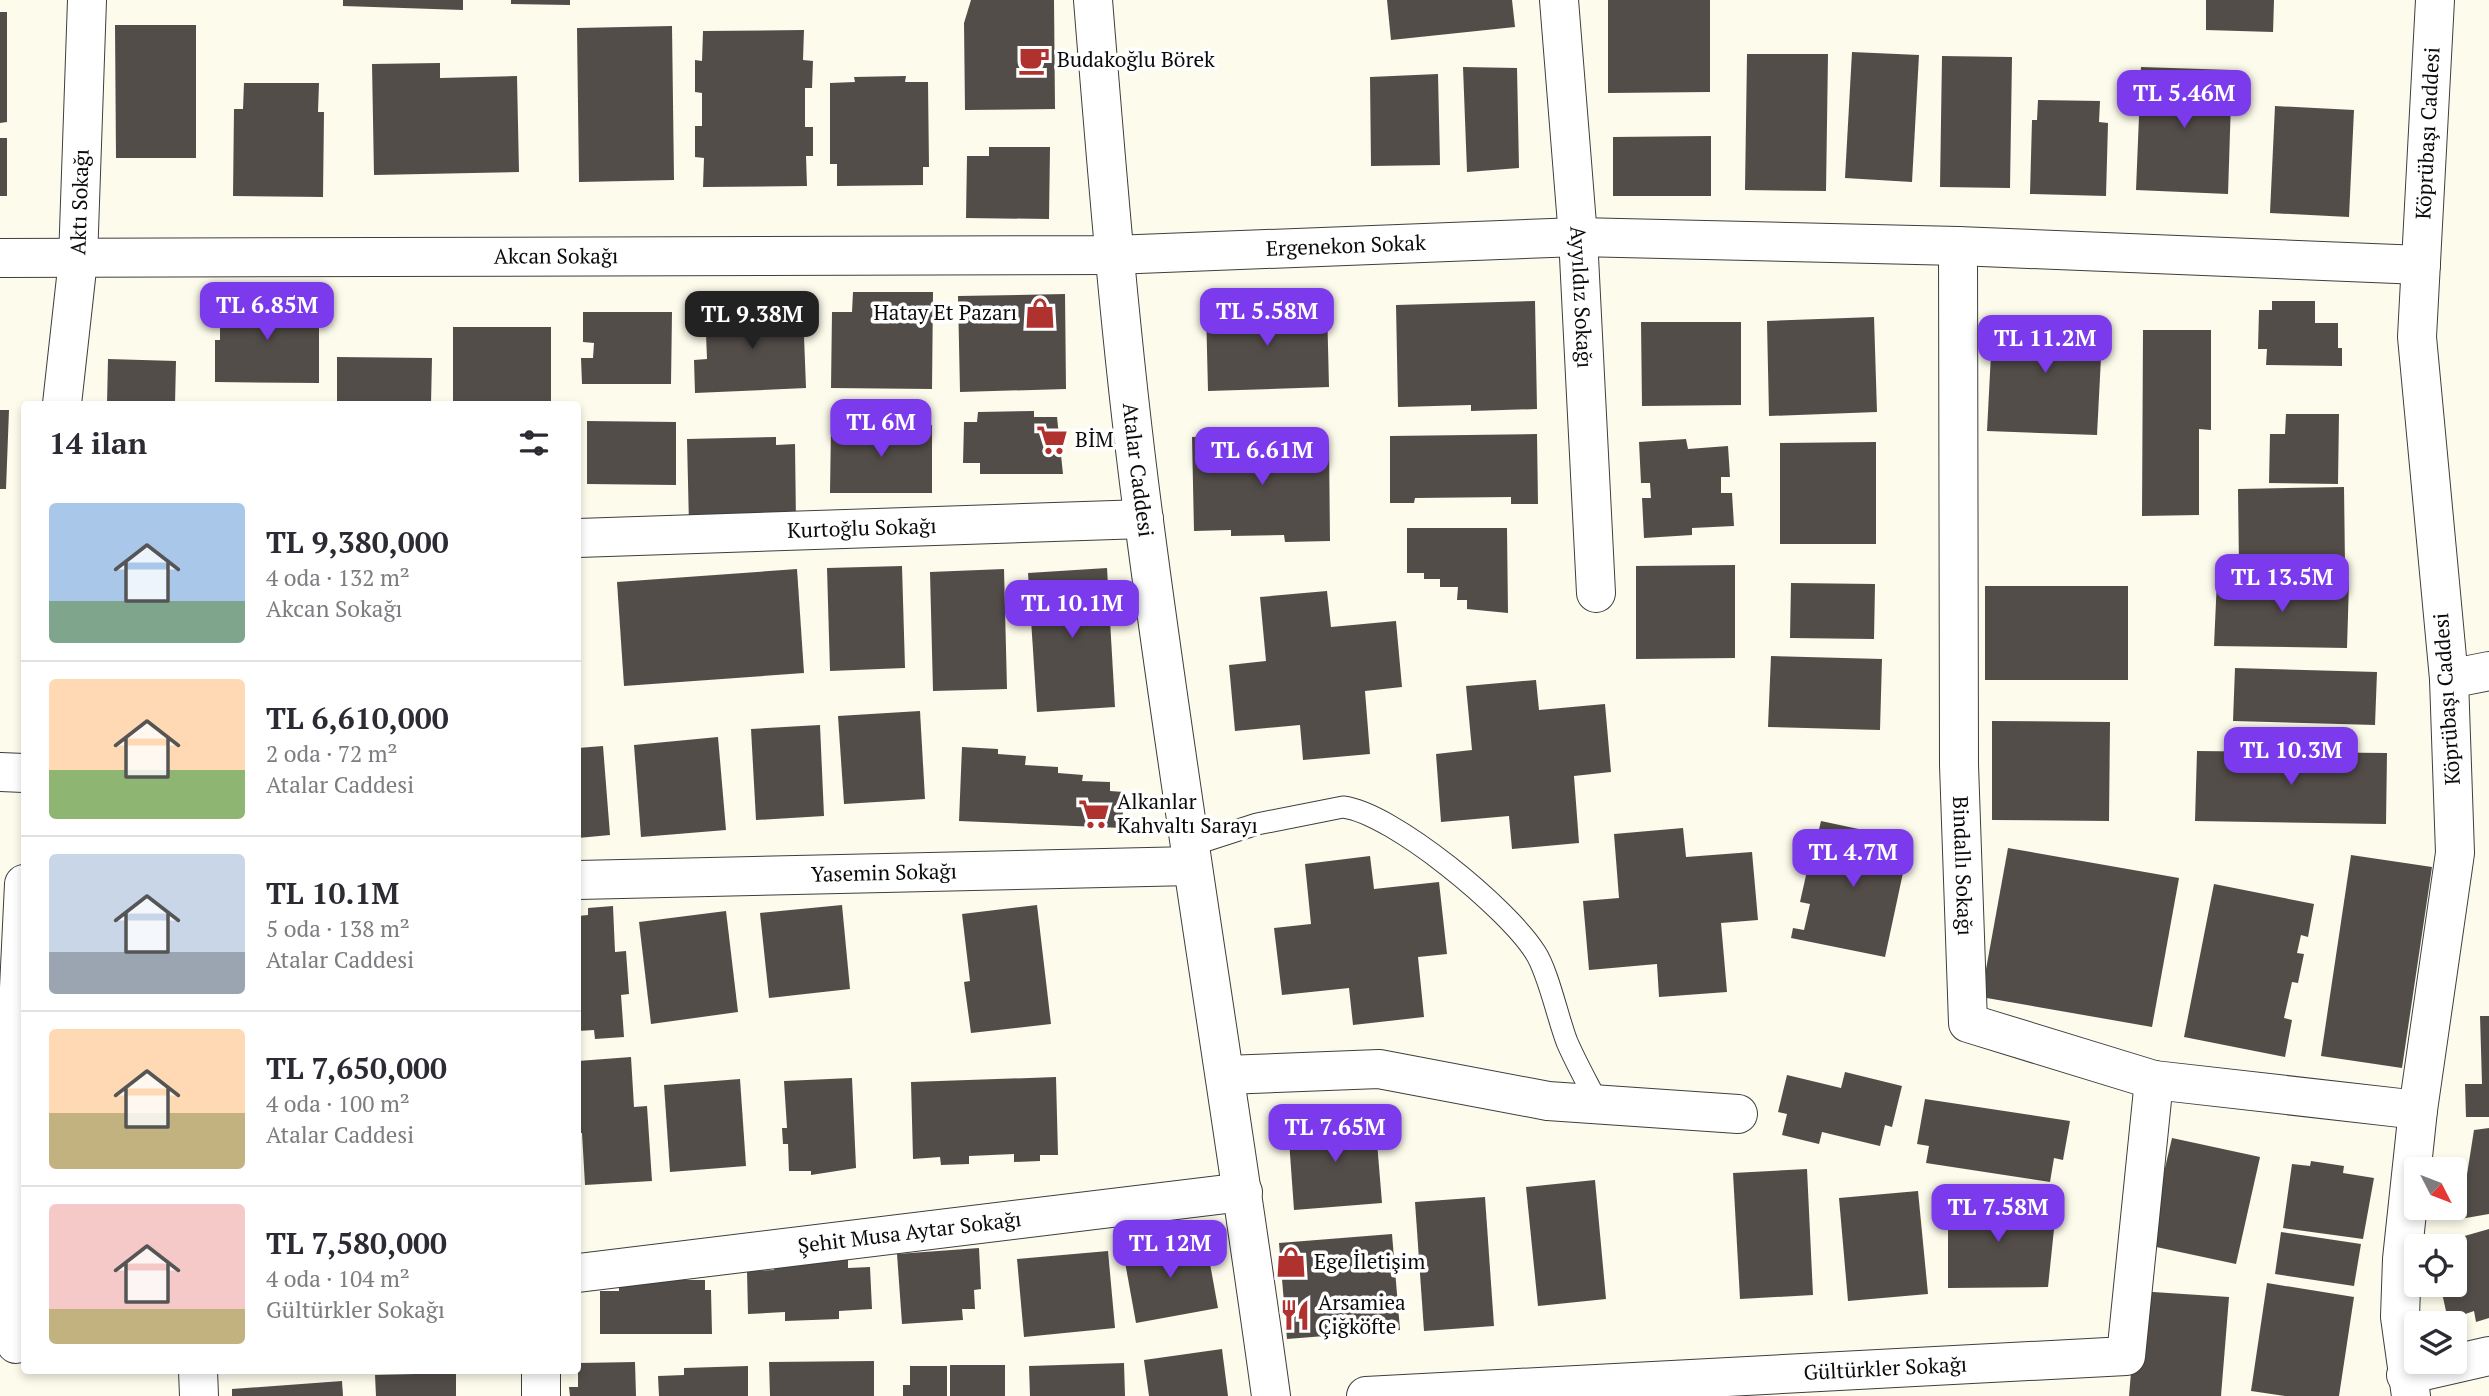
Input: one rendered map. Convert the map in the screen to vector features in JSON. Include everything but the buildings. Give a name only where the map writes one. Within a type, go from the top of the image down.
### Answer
[{"type":"street","name":"Aktı Sokağı","points":[[62,401],[78,260],[87,0]]},
{"type":"street","name":"Atalar Caddesi","points":[[1093,0],[1113,255],[1144,519],[1190,856],[1243,1192],[1271,1396]]},
{"type":"street","name":"Ayyıldız Sokağı","points":[[1559,0],[1578,237],[1596,593]]},
{"type":"street","name":"Köprübaşı Caddesi","points":[[2409,1386],[2400,1317],[2402,1259],[2418,1110],[2455,853],[2449,679],[2417,337],[2435,0]]},
{"type":"street","name":"Ergenekon Sokak","points":[[1113,255],[1578,237],[1958,246],[2421,265]]},
{"type":"street","name":"Bindallı Sokağı","points":[[1958,246],[1959,765],[1968,1023],[2154,1080],[2418,1110]]},
{"type":"street","name":"Akcan Sokağı","points":[[0,258],[78,260],[1113,255]]},
{"type":"street","name":"Kurtoğlu Sokağı","points":[[581,538],[1144,519]]},
{"type":"street","points":[[2449,679],[2489,671]]},
{"type":"street","points":[[0,772],[21,773]]},
{"type":"street","name":"Yasemin Sokağı","points":[[581,880],[1190,856]]},
{"type":"street","points":[[13,1345],[8,1030],[21,989]]},
{"type":"street","points":[[1225,1075],[1379,1069],[1548,1101],[1738,1114]]},
{"type":"street","name":"Gültürkler Sokağı","points":[[1366,1396],[2126,1356],[2154,1080]]},
{"type":"street","name":"Şehit Musa Aytar Sokağı","points":[[581,1273],[1243,1192]]},
{"type":"street","points":[[2409,1386],[2489,1356]]},
{"type":"street","points":[[198,1374],[198,1396]]},
{"type":"street","points":[[541,1374],[541,1396]]},
{"type":"lane","points":[[1190,856],[1257,824],[1343,807],[1357,808],[1399,833],[1470,884],[1518,930],[1537,954],[1568,1044],[1598,1104]]},
{"type":"place","name":"Budakoğlu Börek","points":[[1034,60]]},
{"type":"place","name":"Hatay Et Pazarı","points":[[1040,313]]},
{"type":"place","name":"BİM","points":[[1052,440]]},
{"type":"place","name":"Alkanlar Kahvaltı Sarayı","points":[[1094,814]]},
{"type":"place","name":"Ege İletişim","points":[[1291,1262]]},
{"type":"place","name":"Arsamiea Çiğköfte","points":[[1295,1315]]}]
